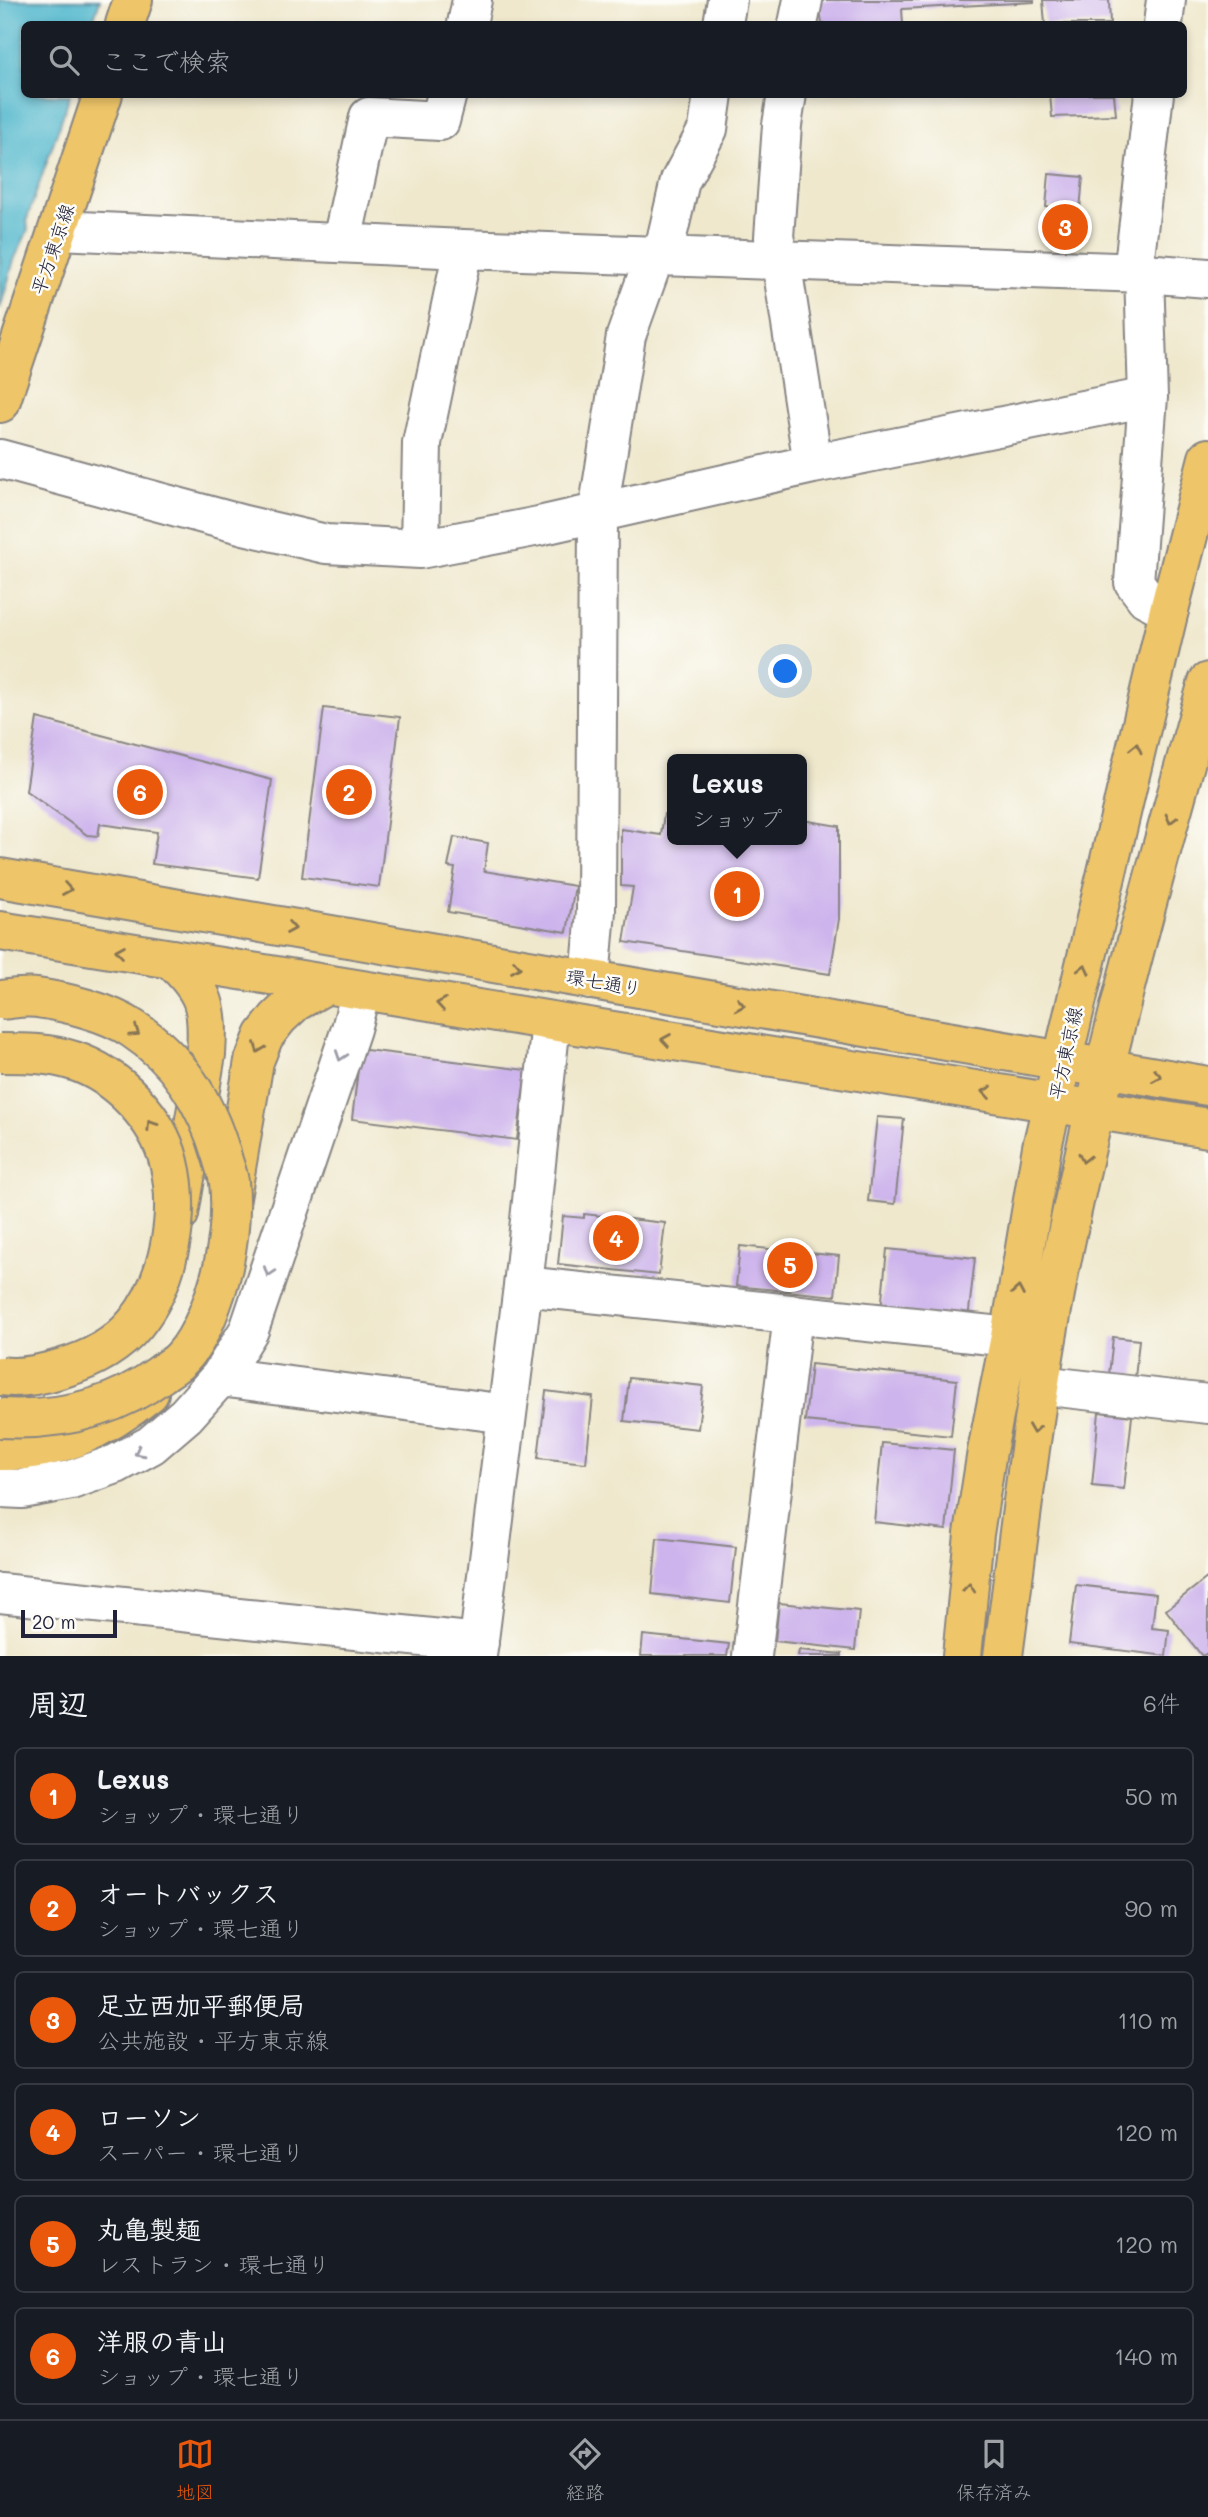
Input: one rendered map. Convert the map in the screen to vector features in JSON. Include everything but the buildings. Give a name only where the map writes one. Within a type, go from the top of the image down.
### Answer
[{"type":"main road","points":[[126,21],[133,0]]},
{"type":"main road","name":"平方東京線","points":[[0,403],[102,98]]},
{"type":"main road","name":"平方東京線","points":[[962,1656],[974,1534],[987,1451],[1010,1337],[1042,1147],[1169,610],[1208,458]]},
{"type":"main road","points":[[1003,1656],[1040,1385],[1059,1275],[1105,1068],[1208,682]]},
{"type":"main road","name":"環七通り","points":[[0,878],[1208,1086]]},
{"type":"main road","points":[[0,931],[1208,1128]]},
{"type":"main road","points":[[0,1374],[46,1369],[82,1358],[109,1342],[133,1321],[150,1293],[171,1242],[182,1202],[208,1028],[205,1006],[194,981],[171,959]]},
{"type":"main road","points":[[0,1437],[50,1435],[91,1424],[121,1408],[151,1386],[181,1357],[199,1325],[215,1286],[254,1061],[264,1036],[295,1002],[343,988]]},
{"type":"main road","points":[[0,1000],[35,998],[86,1008],[131,1028],[168,1057],[195,1091],[216,1135],[229,1180],[230,1221],[218,1288],[202,1327],[154,1389],[135,1405],[93,1431],[58,1445],[21,1452],[0,1451]]},
{"type":"main road","points":[[0,1053],[38,1053],[75,1061],[106,1077],[133,1099],[155,1129],[169,1161],[174,1201],[164,1266],[153,1294],[135,1324],[112,1346],[84,1362],[48,1373],[0,1374]]},
{"type":"main road","points":[[0,1418],[26,1420],[71,1415],[111,1402],[147,1384],[181,1357]]},
{"type":"street","points":[[468,21],[471,0]]},
{"type":"street","points":[[724,21],[727,0]]},
{"type":"street","points":[[800,21],[803,0]]},
{"type":"street","points":[[1163,21],[1166,0]]},
{"type":"street","points":[[342,242],[369,117],[440,121],[446,98]]},
{"type":"street","points":[[590,980],[596,911],[598,512],[626,337],[659,255],[680,181],[708,130],[712,98]]},
{"type":"street","points":[[786,98],[774,237],[784,279],[813,464]]},
{"type":"street","points":[[1154,98],[1138,273],[1148,397],[1134,582],[1146,598],[1169,610]]},
{"type":"street","points":[[59,230],[463,249],[1138,273],[1208,278]]},
{"type":"street","points":[[420,549],[422,443],[463,249]]},
{"type":"street","points":[[0,459],[244,525],[326,544],[420,549],[539,526],[813,464],[1148,397]]},
{"type":"street","points":[[0,1488],[22,1489],[71,1480],[116,1464],[151,1445],[186,1415],[219,1377],[249,1330],[351,1029],[343,988]]},
{"type":"street","points":[[0,1593],[478,1650],[523,1286],[551,1022]]},
{"type":"street","points":[[523,1286],[1010,1337]]},
{"type":"street","points":[[752,1656],[793,1315]]},
{"type":"street","points":[[219,1377],[508,1414]]},
{"type":"street","points":[[1040,1385],[1208,1404]]},
{"type":"water","points":[[0,0],[100,0],[93,21],[21,21],[21,98],[69,98],[27,219],[28,230],[14,260],[0,309]]},
{"type":"place","name":"足立西加平郵便局","points":[[1065,227]]},
{"type":"place","name":"洋服の青山","points":[[140,792]]},
{"type":"place","name":"オートバックス","points":[[349,792]]},
{"type":"place","name":"Lexus","points":[[737,894]]},
{"type":"place","name":"ローソン","points":[[616,1238]]},
{"type":"place","name":"丸亀製麺","points":[[790,1265]]}]
